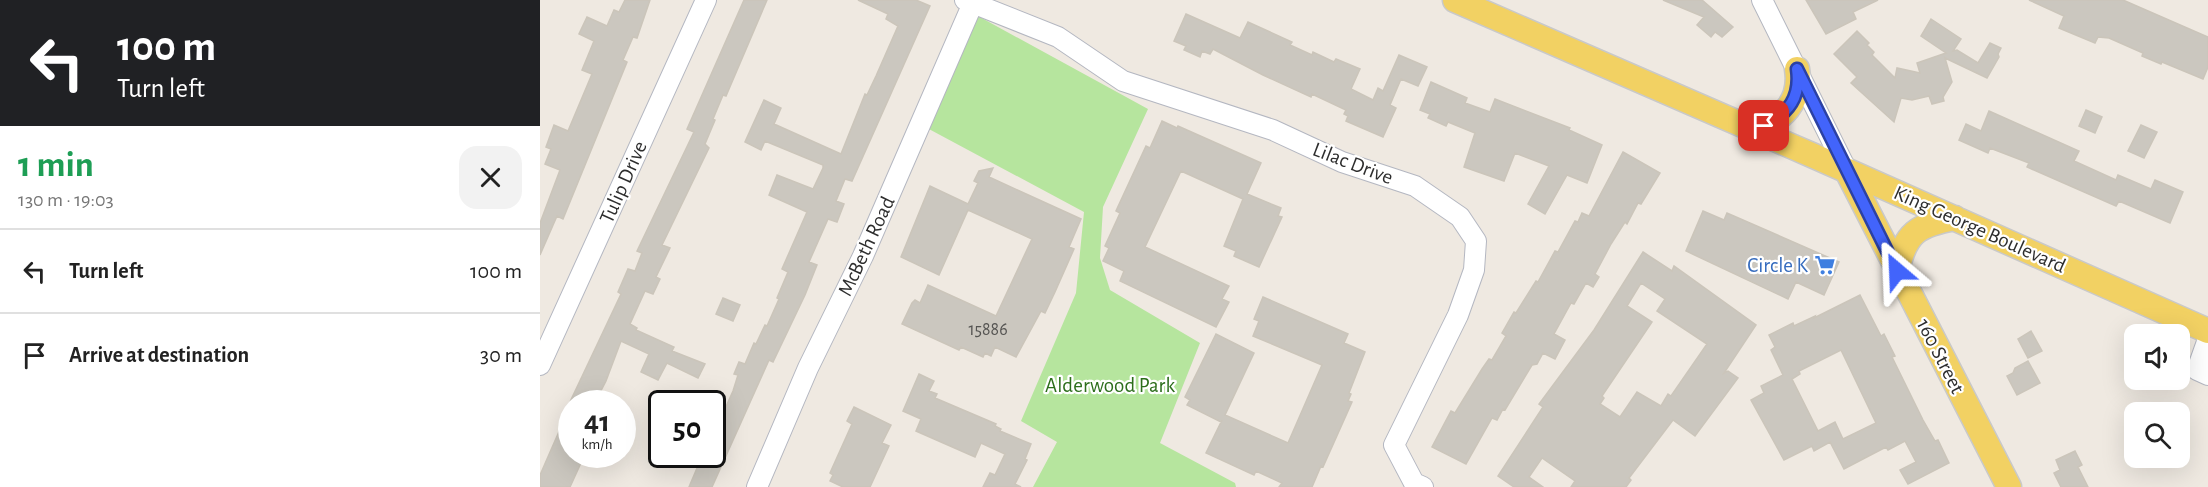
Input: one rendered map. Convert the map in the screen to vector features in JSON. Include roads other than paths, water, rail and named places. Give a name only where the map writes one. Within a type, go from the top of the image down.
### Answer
[{"type":"main road","name":"King George Boulevard","points":[[1455,0],[2207,328]]},
{"type":"main road","points":[[1751,128],[1764,126],[1776,120],[1785,111],[1795,98],[1799,85],[1797,69]]},
{"type":"main road","name":"160 Street","points":[[1848,171],[2003,485]]},
{"type":"main road","points":[[1897,271],[1902,248],[1912,235],[1928,225],[1955,218]]},
{"type":"street","name":"Tulip Drive","points":[[540,365],[706,0]]},
{"type":"street","name":"160 Street","points":[[1762,0],[1848,171]]},
{"type":"street","name":"McBeth Road","points":[[757,487],[808,368],[863,256],[969,2]]},
{"type":"street","name":"Lilac Drive","points":[[969,2],[1058,37],[1123,81],[1272,130],[1342,162],[1415,186],[1460,217],[1476,241],[1474,270],[1458,315],[1394,445],[1414,483],[1423,487]]},
{"type":"street","points":[[2207,328],[2198,370],[2208,375]]},
{"type":"place","name":"Circle K","points":[[1825,265]]},
{"type":"park label","name":"Alderwood Park","points":[[1110,385]]}]
